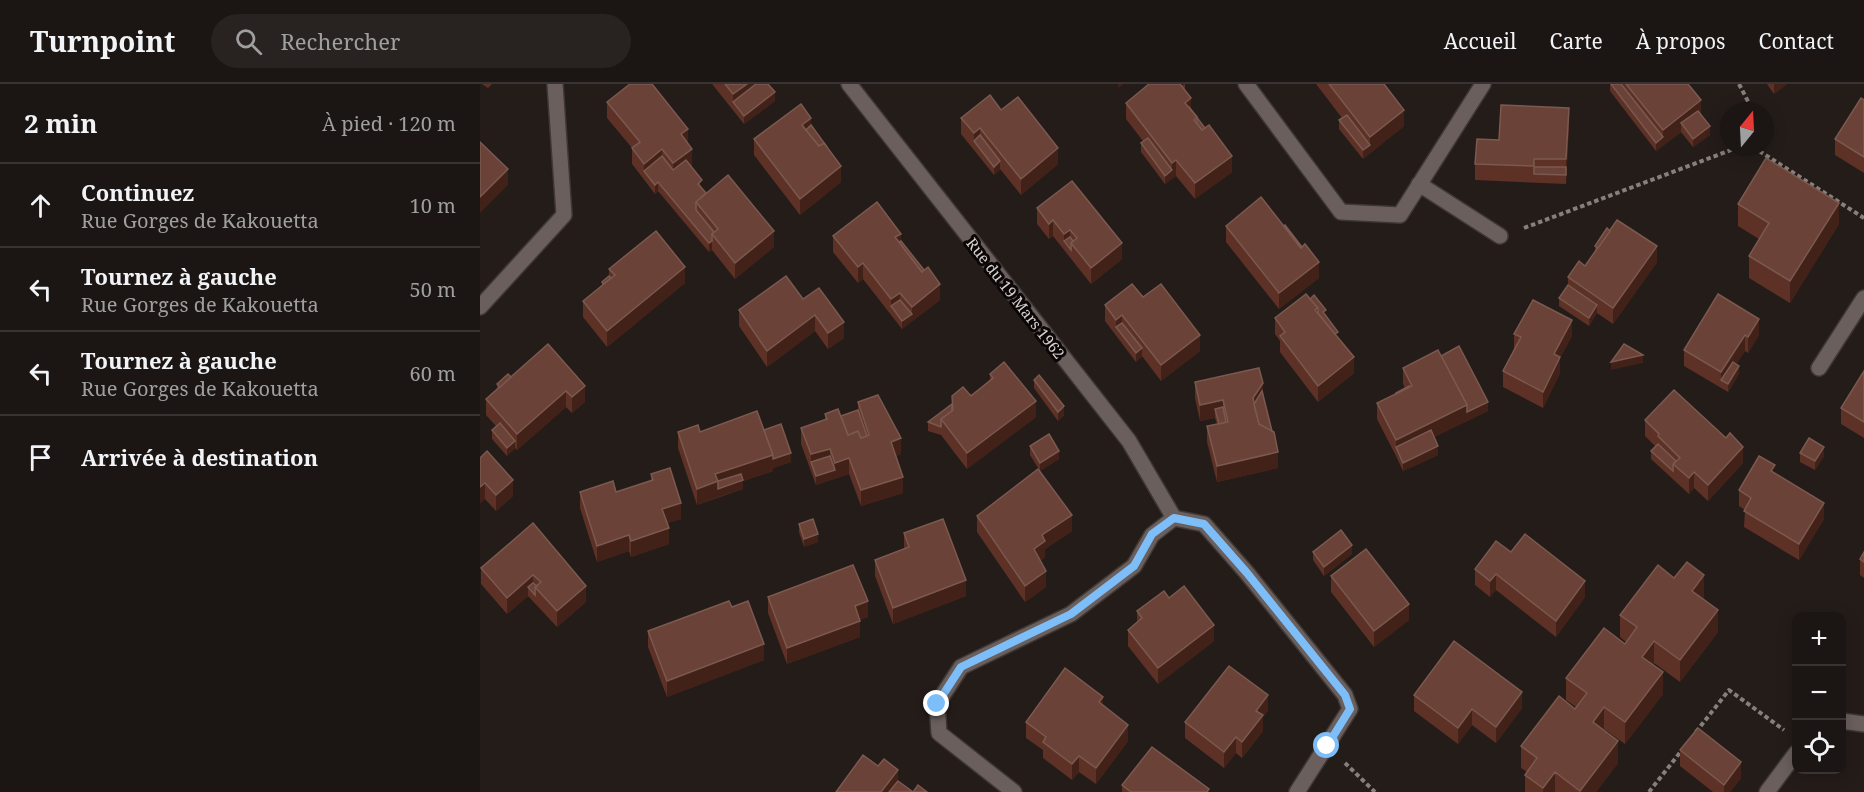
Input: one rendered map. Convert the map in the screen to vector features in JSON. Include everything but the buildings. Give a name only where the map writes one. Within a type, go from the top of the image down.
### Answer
[{"type":"street","points":[[480,307],[564,215],[555,84]]},
{"type":"street","name":"Rue du 19 Mars 1962","points":[[849,84],[1129,441],[1174,518]]},
{"type":"street","points":[[1246,84],[1341,212],[1400,215],[1483,84]]},
{"type":"street","points":[[1419,184],[1500,236]]},
{"type":"street","points":[[1819,368],[1862,305]]},
{"type":"street","points":[[1014,792],[939,733],[937,704],[961,667],[1071,614],[1134,566],[1152,534],[1174,518],[1204,524],[1247,573],[1345,695],[1350,709],[1297,792]]},
{"type":"street","points":[[1846,722],[1864,724]]},
{"type":"street","points":[[1767,792],[1792,760]]},
{"type":"path","points":[[1739,84],[1748,102]]},
{"type":"path","points":[[1500,236],[1720,154]]},
{"type":"path","points":[[1767,156],[1864,218]]},
{"type":"path","points":[[1693,736],[1729,690],[1787,732]]},
{"type":"path","points":[[1327,746],[1376,792]]},
{"type":"path","points":[[1649,792],[1686,746]]},
{"type":"route","points":[[937,704],[961,667],[1071,614],[1134,566],[1152,534],[1174,518],[1204,524],[1247,573],[1345,695],[1350,709],[1327,746]]}]
